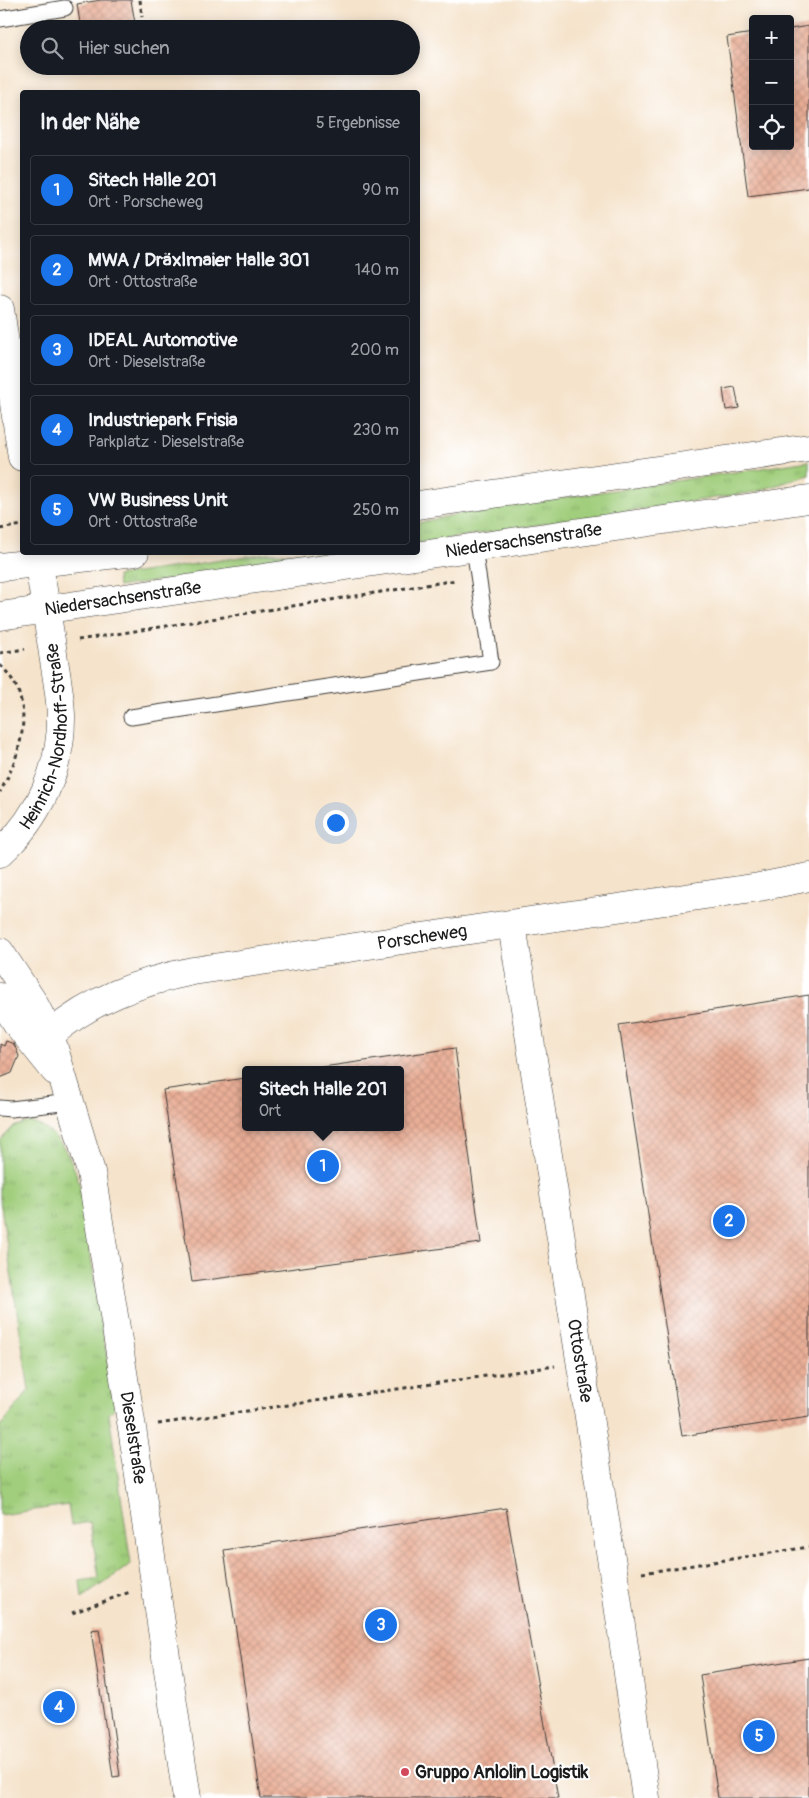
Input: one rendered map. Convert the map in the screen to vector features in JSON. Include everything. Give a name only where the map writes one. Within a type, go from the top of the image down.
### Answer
[{"type":"street","points":[[0,309],[8,420],[20,452]]},
{"type":"street","points":[[420,505],[809,448]]},
{"type":"street","name":"Niedersachsenstraße","points":[[0,616],[809,499]]},
{"type":"street","points":[[0,567],[38,558],[86,555]]},
{"type":"street","name":"Heinrich-Nordhoff-Straße","points":[[0,853],[19,835],[35,813],[47,787],[57,753],[60,728],[60,701],[38,558]]},
{"type":"street","name":"Porscheweg","points":[[50,1035],[75,1016],[112,995],[160,978],[759,887],[809,877]]},
{"type":"street","name":"Ottostraße","points":[[512,925],[614,1577],[646,1798]]},
{"type":"street","name":"Dieselstraße","points":[[0,952],[33,1002],[50,1035],[84,1144],[97,1200],[187,1798]]},
{"type":"street","name":"Dieselstraße","points":[[0,997],[66,1091]]},
{"type":"lane","points":[[0,19],[65,8]]},
{"type":"lane","points":[[132,718],[491,662],[474,548]]},
{"type":"lane","points":[[0,1108],[27,1108],[66,1091]]},
{"type":"path","points":[[140,0],[142,17]]},
{"type":"path","points":[[0,529],[20,526]]},
{"type":"path","points":[[0,665],[11,676],[20,691],[23,713],[15,760],[0,792]]},
{"type":"path","points":[[132,1428],[580,1362]]},
{"type":"path","points":[[614,1577],[809,1547]]},
{"type":"path","points":[[72,1613],[106,1601]]},
{"type":"green space","points":[[809,461],[809,475],[755,492],[420,543],[420,523],[466,512]]},
{"type":"green space","points":[[254,555],[340,555],[118,587],[117,576]]},
{"type":"green space","points":[[29,1122],[48,1131],[62,1145],[72,1163],[79,1182],[115,1408],[109,1414],[131,1564],[82,1598],[80,1581],[99,1578],[90,1522],[71,1525],[68,1505],[0,1515],[0,1427],[29,1390],[0,1200],[0,1141],[13,1127]]},
{"type":"building","points":[[101,0],[131,0],[134,20],[80,20],[77,4]]},
{"type":"building","points":[[809,26],[809,188],[748,196],[727,37],[749,34],[749,150],[794,150],[794,28]]},
{"type":"building","points":[[735,387],[739,408],[726,410],[723,389]]},
{"type":"building","points":[[809,995],[809,1417],[682,1436],[619,1025]]},
{"type":"building","points":[[6,1041],[14,1044],[19,1056],[12,1073],[0,1078],[0,1044],[4,1046]]},
{"type":"building","points":[[455,1048],[481,1243],[192,1282],[163,1090],[242,1078],[242,1131],[404,1131],[404,1066],[330,1066]]},
{"type":"building","points":[[506,1508],[558,1798],[261,1798],[224,1550]]},
{"type":"building","points":[[99,1629],[120,1776],[113,1777],[91,1630]]},
{"type":"building","points":[[809,1658],[809,1798],[718,1798],[700,1675]]},
{"type":"place","name":"Sitech Halle 201","points":[[323,1166]]},
{"type":"place","name":"MWA / Dräxlmaier Halle 301","points":[[729,1221]]},
{"type":"place","name":"IDEAL Automotive","points":[[381,1625]]},
{"type":"place","name":"Industriepark Frisia","points":[[59,1707]]},
{"type":"place","name":"VW Business Unit","points":[[759,1736]]},
{"type":"place","name":"Gruppo Anlolin Logistik","points":[[405,1772]]}]
